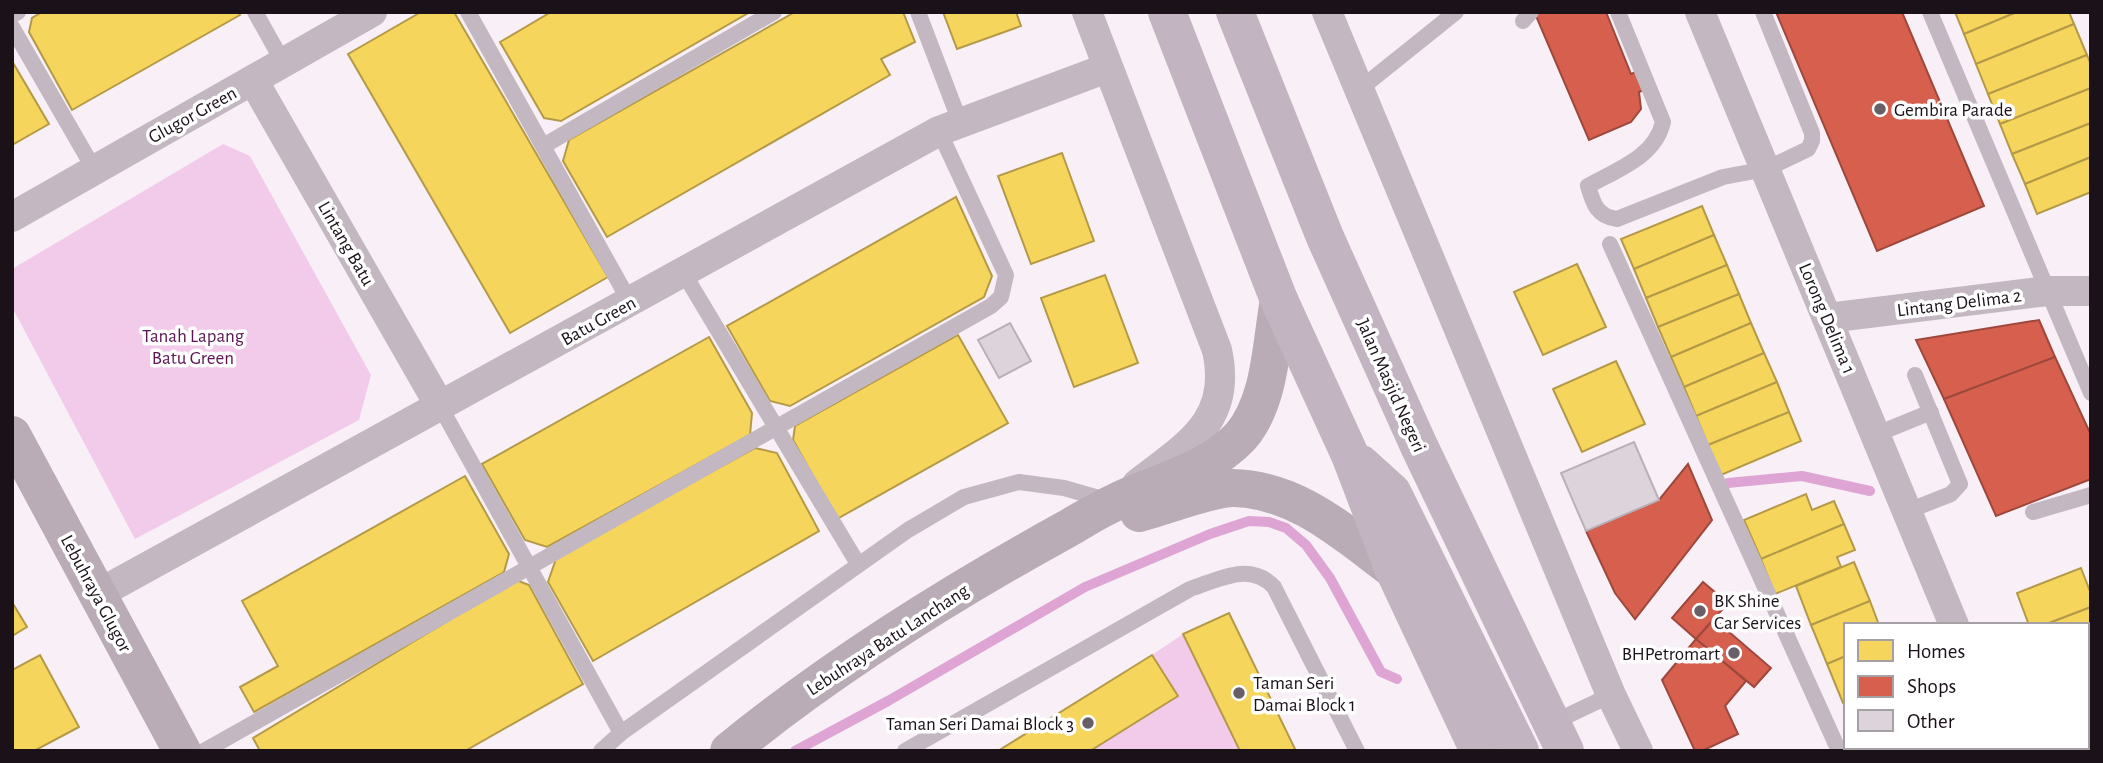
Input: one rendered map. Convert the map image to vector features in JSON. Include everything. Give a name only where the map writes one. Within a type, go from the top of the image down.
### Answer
[{"type":"highway","points":[[1167,12],[1279,300],[1350,455],[1394,570],[1479,751]]},
{"type":"highway","name":"Jalan Masjid Negeri","points":[[1235,12],[1330,249],[1419,446],[1559,737]]},
{"type":"highway","points":[[1350,455],[1392,492],[1520,751]]},
{"type":"street","name":"Glugor Green","points":[[12,217],[372,12]]},
{"type":"street","points":[[1087,12],[1217,351],[1222,376],[1217,405],[1202,430],[1115,502]]},
{"type":"street","points":[[1327,12],[1612,695],[1638,751]]},
{"type":"street","name":"Lorong Delima 1","points":[[1700,12],[1953,623]]},
{"type":"street","name":"Batu Green","points":[[98,594],[950,127],[1107,68]]},
{"type":"street","name":"Lintang Batu","points":[[253,80],[440,406]]},
{"type":"street","name":"Lintang Delima 2","points":[[1828,318],[2048,292],[2091,291]]},
{"type":"street","name":"Lebuhraya Batu Lanchang","points":[[729,751],[794,699],[887,635],[1115,502],[1206,463],[1241,435],[1252,420],[1263,390],[1279,300]]},
{"type":"street","name":"Lebuhraya Glugor","points":[[12,435],[182,751]]},
{"type":"street","name":"Lebuhraya Batu Lanchang","points":[[1051,537],[1231,488],[1284,497],[1305,507],[1394,570]]},
{"type":"lane","points":[[12,15],[18,12]]},
{"type":"lane","points":[[255,12],[284,62]]},
{"type":"lane","points":[[468,12],[545,145],[630,302]]},
{"type":"lane","points":[[545,145],[774,12]]},
{"type":"lane","points":[[204,751],[528,565],[991,306],[1001,297],[1006,275],[950,127],[918,12]]},
{"type":"lane","points":[[1360,89],[1455,12]]},
{"type":"lane","points":[[1618,12],[1663,122],[1660,136],[1650,150],[1588,186],[1598,211],[1607,218],[1617,219],[1723,177],[1766,169],[1808,149],[1812,141],[1763,12]]},
{"type":"lane","points":[[1930,12],[2091,393]]},
{"type":"lane","points":[[12,27],[94,169]]},
{"type":"lane","points":[[1610,244],[1839,751]]},
{"type":"lane","points":[[683,272],[858,564]]},
{"type":"lane","points":[[1909,511],[1951,494],[1960,484],[1914,375]]},
{"type":"lane","points":[[440,406],[621,733]]},
{"type":"lane","points":[[1877,434],[1931,412]]},
{"type":"lane","points":[[601,751],[621,733],[858,564],[964,497],[1019,482],[1064,488],[1115,502]]},
{"type":"lane","points":[[2033,512],[2091,495]]},
{"type":"lane","points":[[905,751],[1190,589],[1231,575],[1250,572],[1265,578],[1274,587],[1357,751]]},
{"type":"lane","points":[[1559,737],[1612,695]]},
{"type":"green space","name":"Tanah Lapang Batu Green","points":[[223,144],[250,156],[371,375],[359,420],[135,539],[12,307],[12,269]]},
{"type":"green space","points":[[1183,634],[1240,751],[1090,751],[1178,696],[1152,655]]},
{"type":"building: Homes","points":[[42,12],[238,12],[240,15],[72,110],[29,32],[32,18]]},
{"type":"building: Homes","points":[[421,12],[454,12],[608,277],[510,333],[348,54]]},
{"type":"building: Homes","points":[[551,12],[750,12],[561,121],[544,118],[500,42]]},
{"type":"building: Homes","points":[[795,12],[903,12],[915,42],[881,59],[890,75],[607,237],[563,161],[569,140]]},
{"type":"building: Homes","points":[[943,12],[1016,12],[1021,26],[957,49]]},
{"type":"building: Homes","points":[[1955,12],[2017,12],[1964,34]]},
{"type":"building: Homes","points":[[2017,12],[2069,12],[2074,24],[1976,64],[1964,34]]},
{"type":"building: Homes","points":[[2074,24],[2087,55],[1988,94],[1976,64]]},
{"type":"building: Homes","points":[[2087,55],[2091,65],[2091,88],[2000,124],[1988,94]]},
{"type":"building: Homes","points":[[12,61],[49,124],[12,145]]},
{"type":"building: Homes","points":[[2091,88],[2091,123],[2012,154],[2000,124]]},
{"type":"building: Homes","points":[[2091,123],[2091,157],[2025,184],[2012,154]]},
{"type":"building: Homes","points":[[1062,153],[1094,241],[1031,264],[998,176]]},
{"type":"building: Homes","points":[[2091,157],[2091,192],[2037,214],[2025,184]]},
{"type":"building: Homes","points":[[956,197],[992,276],[984,297],[790,406],[770,401],[727,326]]},
{"type":"building: Homes","points":[[1702,206],[1714,235],[1634,269],[1621,239]]},
{"type":"building: Homes","points":[[1714,235],[1727,265],[1646,298],[1634,269]]},
{"type":"building: Homes","points":[[1577,264],[1606,327],[1543,355],[1514,292]]},
{"type":"building: Homes","points":[[1727,265],[1739,294],[1658,327],[1646,298]]},
{"type":"building: Homes","points":[[1105,275],[1138,363],[1074,387],[1041,298]]},
{"type":"building: Homes","points":[[1739,294],[1751,323],[1671,357],[1658,327]]},
{"type":"building: Homes","points":[[1751,323],[1764,353],[1684,387],[1671,357]]},
{"type":"building: Homes","points":[[958,335],[1008,423],[837,519],[793,440],[795,426]]},
{"type":"building: Homes","points":[[709,337],[752,413],[750,435],[547,547],[525,540],[482,464]]},
{"type":"building: Homes","points":[[1764,353],[1777,382],[1696,416],[1684,387]]},
{"type":"building: Homes","points":[[1616,361],[1645,424],[1582,452],[1553,389]]},
{"type":"building: Homes","points":[[1777,382],[1789,412],[1708,445],[1696,416]]},
{"type":"building: Homes","points":[[1789,412],[1801,441],[1721,475],[1708,445]]},
{"type":"building: Homes","points":[[755,448],[777,453],[819,531],[593,661],[548,582],[557,556]]},
{"type":"building: Homes","points":[[465,476],[509,554],[504,572],[254,712],[240,687],[278,666],[242,601]]},
{"type":"building: Homes","points":[[1806,494],[1812,510],[1834,501],[1844,524],[1761,559],[1744,520]]},
{"type":"building: Homes","points":[[1844,524],[1855,550],[1837,557],[1841,567],[1775,594],[1761,559]]},
{"type":"building: Homes","points":[[1854,562],[1870,601],[1811,625],[1796,586]]},
{"type":"building: Homes","points":[[2081,568],[2091,594],[2091,607],[2049,623],[2028,623],[2017,593]]},
{"type":"building: Homes","points":[[516,580],[529,585],[583,684],[465,751],[260,751],[253,738]]},
{"type":"building: Homes","points":[[1870,601],[1878,623],[1844,623],[1844,657],[1827,664],[1811,625]]},
{"type":"building: Homes","points":[[12,602],[27,627],[12,636]]},
{"type":"building: Homes","points":[[2091,607],[2091,650],[2089,623],[2049,623]]},
{"type":"building: Homes","name":"Taman Seri Damai Block 1","points":[[1229,613],[1296,751],[1240,751],[1183,634]]},
{"type":"building: Homes","points":[[40,655],[79,727],[34,751],[12,751],[12,670]]},
{"type":"building: Homes","name":"Taman Seri Damai Block 3","points":[[1152,655],[1178,696],[1090,751],[998,751]]},
{"type":"building: Homes","points":[[1844,657],[1844,703],[1843,703],[1827,664]]},
{"type":"building: Shops","points":[[1540,12],[1606,12],[1631,74],[1636,72],[1644,90],[1639,92],[1641,109],[1631,122],[1589,140],[1536,16]]},
{"type":"building: Shops","name":"Gembira Parade","points":[[1776,12],[1902,12],[1984,206],[1877,251]]},
{"type":"building: Shops","points":[[2039,320],[2055,357],[1944,399],[1916,340]]},
{"type":"building: Shops","points":[[2055,357],[2091,435],[2091,479],[1996,516],[1944,399]]},
{"type":"building: Shops","points":[[1688,464],[1712,520],[1635,619],[1615,593],[1586,531],[1659,500]]},
{"type":"building: Shops","name":"BK Shine Car Services","points":[[1703,582],[1728,603],[1696,639],[1672,618]]},
{"type":"building: Shops","name":"BHPetromart","points":[[1714,619],[1771,668],[1754,687],[1696,639]]},
{"type":"building: Shops","points":[[1696,639],[1746,681],[1725,706],[1738,734],[1702,751],[1695,751],[1662,680]]},
{"type":"building: Other","points":[[1010,323],[1031,361],[999,378],[978,340]]},
{"type":"building: Other","points":[[1634,442],[1659,500],[1586,531],[1561,473]]},
{"type":"waterway","points":[[1728,483],[1802,476],[1870,491]]},
{"type":"waterway","points":[[795,751],[888,701],[1085,587],[1210,534],[1249,521],[1269,522],[1286,528],[1306,545],[1330,578],[1381,672],[1397,679]]},
{"type":"place","name":"Gembira Parade","points":[[1880,109]]},
{"type":"place","name":"BK Shine Car Services","points":[[1700,611]]},
{"type":"place","name":"BHPetromart","points":[[1734,653]]},
{"type":"place","name":"Taman Seri Damai Block 1","points":[[1239,693]]},
{"type":"place","name":"Taman Seri Damai Block 3","points":[[1088,723]]}]
